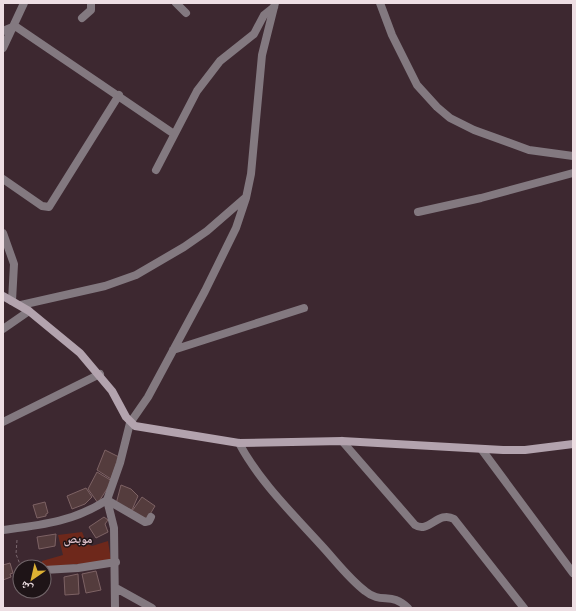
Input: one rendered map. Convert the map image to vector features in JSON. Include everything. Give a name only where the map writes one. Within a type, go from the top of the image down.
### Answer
[{"type":"street","points":[[3,48],[15,26],[24,3]]},
{"type":"street","points":[[82,18],[91,10],[91,3]]},
{"type":"street","points":[[176,3],[186,13]]},
{"type":"street","points":[[380,3],[392,34],[417,85],[436,107],[450,118],[468,128],[529,150],[573,156]]},
{"type":"street","points":[[156,170],[197,91],[220,61],[254,34],[264,15],[274,5]]},
{"type":"street","points":[[116,608],[114,528],[107,500],[120,463],[130,423],[148,397],[236,228],[246,198],[252,166],[262,55],[274,5]]},
{"type":"street","points":[[3,31],[15,26]]},
{"type":"street","points":[[15,26],[119,95],[174,134]]},
{"type":"street","points":[[3,179],[42,206],[48,207],[119,95]]},
{"type":"street","points":[[418,212],[481,198],[573,173]]},
{"type":"street","points":[[21,305],[104,286],[136,275],[184,247],[207,231],[246,198]]},
{"type":"street","points":[[3,233],[14,264],[12,301]]},
{"type":"street","points":[[3,296],[21,305],[80,353],[100,374],[112,391],[130,423],[135,426],[239,443],[342,441],[482,450],[525,450],[573,444]]},
{"type":"street","points":[[173,350],[304,308]]},
{"type":"street","points":[[3,329],[29,311]]},
{"type":"street","points":[[3,422],[100,374]]},
{"type":"street","points":[[342,441],[419,528],[425,528],[444,516],[450,516],[454,519],[524,608]]},
{"type":"street","points":[[239,443],[255,469],[351,578],[372,596],[381,599],[396,599],[408,608]]},
{"type":"street","points":[[482,450],[573,573]]},
{"type":"street","points":[[107,500],[145,522],[149,521],[151,517]]},
{"type":"street","points":[[3,530],[66,520],[87,512],[107,500]]},
{"type":"street","points":[[52,570],[78,568],[116,562]]},
{"type":"street","points":[[116,588],[152,608]]},
{"type":"path","points":[[17,540],[16,554],[18,559]]},
{"type":"shaded area","points":[[82,532],[87,544],[92,546],[108,541],[111,560],[52,566],[52,559],[49,559],[63,555],[58,535]]},
{"type":"building","points":[[105,450],[119,457],[111,479],[97,470]]},
{"type":"building","points":[[97,472],[112,481],[98,503],[88,489]]},
{"type":"building","points":[[121,485],[131,489],[138,496],[132,510],[116,504]]},
{"type":"building","points":[[86,488],[92,497],[85,504],[72,509],[67,496]]},
{"type":"building","points":[[142,497],[155,506],[146,521],[132,511]]},
{"type":"building","points":[[45,502],[48,513],[46,516],[37,518],[33,505]]},
{"type":"building","points":[[104,517],[108,520],[105,524],[108,532],[96,538],[89,527]]},
{"type":"building","points":[[56,534],[55,546],[39,549],[37,537]]},
{"type":"building","points":[[10,563],[12,573],[10,574],[11,577],[3,580],[3,565]]},
{"type":"building","points":[[96,571],[101,590],[86,593],[82,574]]},
{"type":"building","points":[[78,574],[79,594],[65,595],[64,577]]},
{"type":"district","name":"موبص","points":[[78,539]]}]
